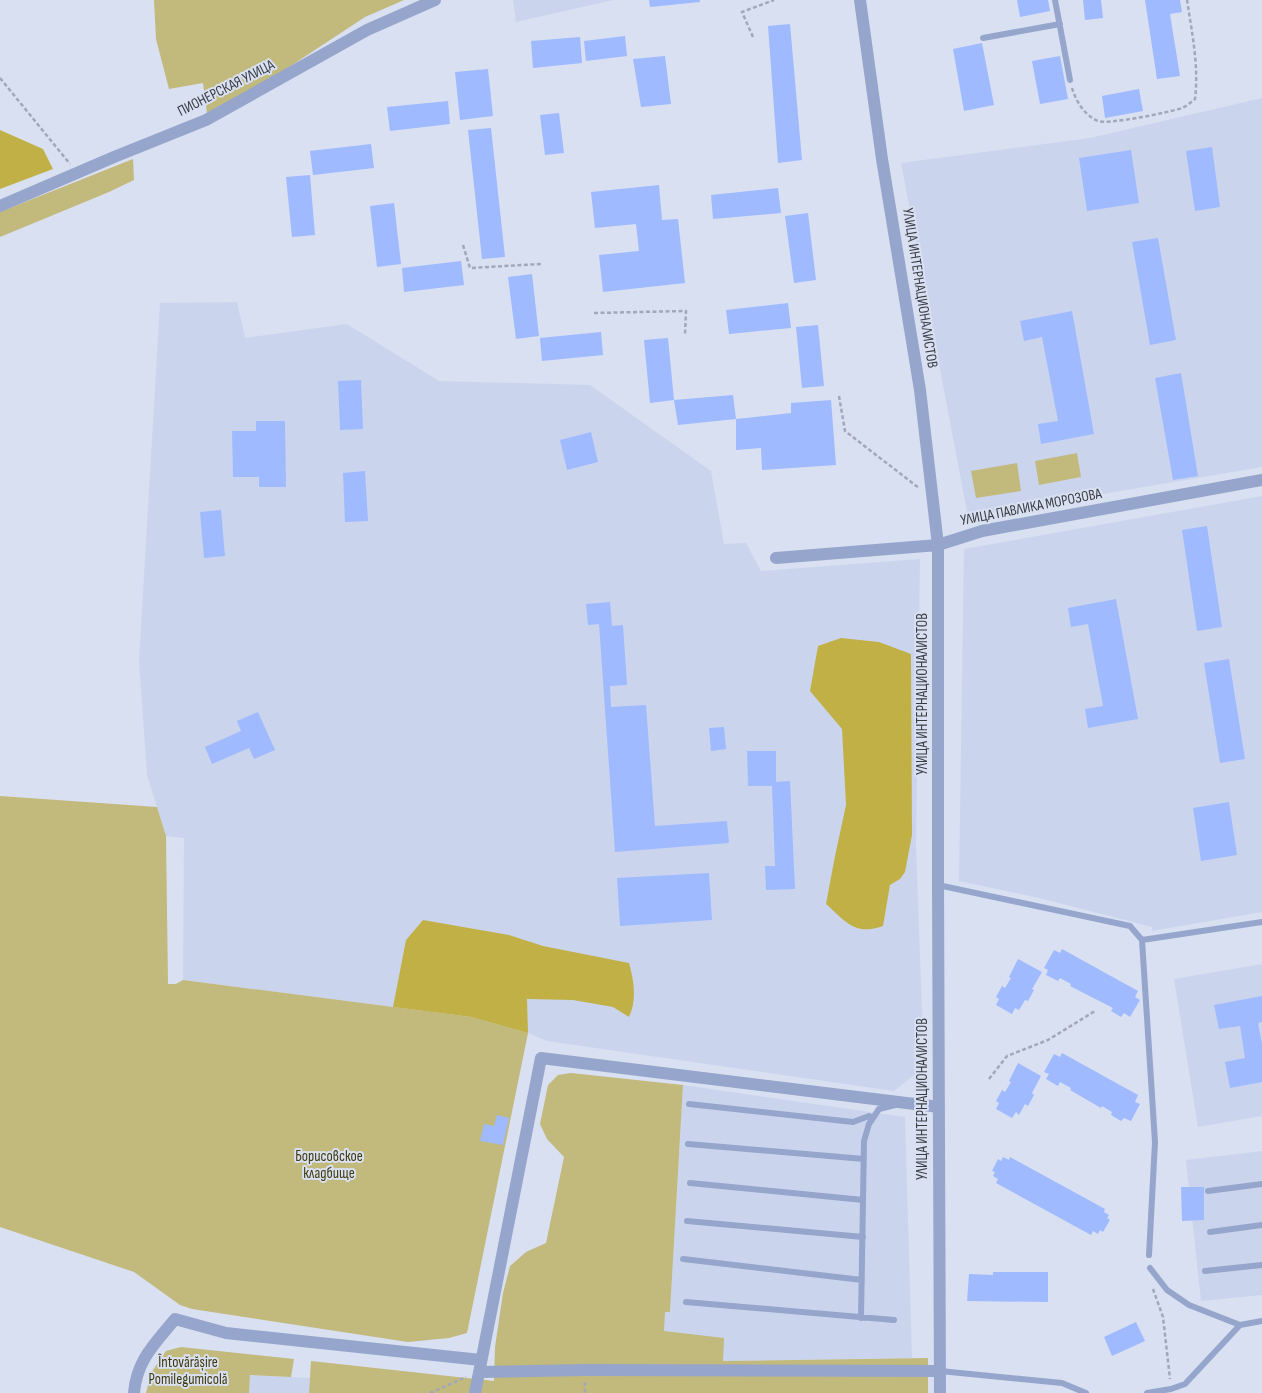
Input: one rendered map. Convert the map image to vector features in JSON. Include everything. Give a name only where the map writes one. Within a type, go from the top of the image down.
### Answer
[{"type":"street","name":"УЛИЦА ИНТЕРНАЦИОНАЛИСТОВ","points":[[860,0],[882,160],[920,390],[938,545],[940,1393]]},
{"type":"street","name":"ПИОНЕРСКАЯ УЛИЦА","points":[[0,206],[206,120],[367,30],[429,1]]},
{"type":"street","name":"УЛИЦА ПАВЛИКА МОРОЗОВА","points":[[776,558],[938,545],[982,531],[1262,480]]},
{"type":"street","points":[[475,1393],[541,1058],[939,1107]]},
{"type":"street","points":[[134,1393],[138,1370],[145,1356],[175,1319],[226,1333],[480,1366],[584,1370],[940,1371]]},
{"type":"lane","points":[[1055,0],[1070,80]]},
{"type":"lane","points":[[983,38],[1060,24]]},
{"type":"lane","points":[[938,885],[1130,926],[1142,940],[1155,1142],[1149,1255]]},
{"type":"lane","points":[[1142,940],[1262,922]]},
{"type":"lane","points":[[862,1318],[864,1141],[869,1124],[879,1109],[902,1102]]},
{"type":"lane","points":[[689,1104],[853,1122],[869,1116],[873,1118]]},
{"type":"lane","points":[[688,1144],[864,1159]]},
{"type":"lane","points":[[690,1183],[863,1200]]},
{"type":"lane","points":[[1208,1191],[1262,1184]]},
{"type":"lane","points":[[687,1221],[863,1237]]},
{"type":"lane","points":[[1210,1232],[1262,1225]]},
{"type":"lane","points":[[683,1259],[862,1280]]},
{"type":"lane","points":[[1205,1271],[1262,1265]]},
{"type":"lane","points":[[1150,1268],[1167,1290],[1188,1305],[1240,1325],[1262,1321]]},
{"type":"lane","points":[[686,1302],[894,1320]]},
{"type":"lane","points":[[1147,1393],[1172,1389],[1185,1384],[1240,1325]]},
{"type":"lane","points":[[940,1371],[1062,1383],[1086,1393]]},
{"type":"path","points":[[753,37],[742,12],[774,0]]},
{"type":"path","points":[[1070,80],[1076,102],[1089,116],[1099,122],[1114,122],[1182,108],[1189,104],[1195,99],[1197,85],[1195,54],[1186,0]]},
{"type":"path","points":[[0,78],[77,173]]},
{"type":"path","points":[[463,245],[470,268],[541,264]]},
{"type":"path","points":[[594,313],[686,312],[685,335]]},
{"type":"path","points":[[839,396],[845,430],[853,439],[932,498]]},
{"type":"path","points":[[989,1079],[1007,1056],[1048,1040],[1095,1011]]},
{"type":"path","points":[[1150,1268],[1154,1293],[1165,1326],[1172,1389]]},
{"type":"path","points":[[430,1393],[480,1366]]},
{"type":"shaded area","points":[[513,0],[613,0],[516,22]]},
{"type":"shaded area","points":[[1262,98],[1262,467],[968,517],[901,163],[1090,138]]},
{"type":"shaded area","points":[[0,130],[43,149],[53,169],[0,189]]},
{"type":"shaded area","points":[[237,302],[245,338],[347,324],[439,381],[590,385],[711,471],[724,544],[746,543],[761,571],[920,559],[916,845],[924,1067],[894,1091],[547,1041],[528,1033],[471,1017],[183,980],[184,838],[166,836],[147,775],[139,661],[160,303]]},
{"type":"shaded area","points":[[1262,496],[1262,912],[1152,931],[1152,927],[1039,898],[959,881],[964,549]]},
{"type":"shaded area","points":[[841,638],[879,642],[911,654],[912,835],[905,872],[900,879],[890,885],[883,926],[873,929],[852,926],[826,904],[846,805],[842,729],[810,691],[818,646]]},
{"type":"shaded area","points":[[423,920],[509,935],[543,946],[629,963],[634,990],[632,1011],[629,1017],[613,1007],[573,1000],[527,999],[528,1033],[471,1017],[393,1007],[406,940]]},
{"type":"shaded area","points":[[1262,964],[1262,1116],[1198,1127],[1174,979]]},
{"type":"shaded area","points":[[683,1085],[905,1117],[912,1358],[723,1361],[663,1331],[665,1311],[670,1311]]},
{"type":"shaded area","points":[[1262,1151],[1262,1295],[1201,1301],[1186,1160]]},
{"type":"shaded area","points":[[250,1375],[310,1378],[309,1393],[249,1393]]},
{"type":"green space","points":[[154,0],[404,0],[365,17],[283,71],[207,113],[203,83],[169,89],[156,39]]},
{"type":"green space","points":[[133,159],[134,180],[0,237],[0,212]]},
{"type":"green space","points":[[1077,453],[1081,477],[1039,485],[1035,461]]},
{"type":"green space","points":[[1017,463],[1021,491],[976,498],[971,471]]},
{"type":"green space","name":"Борисовское кладбище","points":[[0,796],[157,807],[166,836],[168,984],[176,984],[183,980],[471,1017],[528,1033],[467,1333],[449,1338],[408,1342],[192,1309],[180,1305],[134,1272],[0,1227]]},
{"type":"green space","points":[[571,1073],[683,1085],[670,1312],[665,1312],[664,1331],[724,1338],[723,1361],[928,1358],[928,1393],[309,1393],[311,1361],[494,1381],[495,1347],[503,1293],[510,1266],[526,1252],[546,1243],[564,1157],[547,1139],[540,1124],[548,1085],[558,1075]]},
{"type":"green space","name":"Întovărășire Pomilegumicolă","points":[[181,1347],[294,1359],[291,1377],[250,1375],[249,1393],[146,1393],[151,1373],[166,1351]]},
{"type":"building","points":[[649,0],[700,0],[700,2],[650,7]]},
{"type":"building","points":[[1017,0],[1048,0],[1050,11],[1020,17]]},
{"type":"building","points":[[1083,0],[1101,0],[1103,18],[1085,20]]},
{"type":"building","points":[[1145,0],[1180,0],[1182,12],[1170,14],[1180,76],[1157,79]]},
{"type":"building","points":[[790,24],[802,160],[778,163],[768,26]]},
{"type":"building","points":[[625,36],[627,56],[586,61],[584,41]]},
{"type":"building","points":[[580,37],[582,63],[533,68],[531,41]]},
{"type":"building","points":[[982,43],[994,105],[964,111],[953,49]]},
{"type":"building","points":[[665,56],[671,104],[641,107],[633,59]]},
{"type":"building","points":[[1060,56],[1068,99],[1040,104],[1032,61]]},
{"type":"building","points":[[488,69],[493,116],[460,120],[455,72]]},
{"type":"building","points":[[1139,89],[1143,111],[1105,118],[1102,96]]},
{"type":"building","points":[[448,101],[450,124],[390,131],[387,107]]},
{"type":"building","points":[[559,113],[564,153],[545,155],[540,115]]},
{"type":"building","points":[[491,128],[505,257],[482,259],[468,130]]},
{"type":"building","points":[[371,144],[374,168],[313,175],[310,151]]},
{"type":"building","points":[[1212,147],[1220,207],[1195,211],[1186,151]]},
{"type":"building","points":[[1131,150],[1139,203],[1087,211],[1079,158]]},
{"type":"building","points":[[310,175],[315,235],[292,237],[286,177]]},
{"type":"building","points":[[659,185],[662,220],[678,219],[685,283],[603,292],[599,255],[639,251],[636,224],[595,228],[591,192]]},
{"type":"building","points":[[778,188],[781,213],[713,219],[711,195]]},
{"type":"building","points":[[394,203],[401,264],[377,267],[370,206]]},
{"type":"building","points":[[808,213],[816,280],[794,283],[785,216]]},
{"type":"building","points":[[1158,238],[1176,340],[1150,345],[1132,242]]},
{"type":"building","points":[[461,261],[464,285],[404,292],[402,268]]},
{"type":"building","points":[[532,274],[539,336],[516,339],[508,277]]},
{"type":"building","points":[[788,303],[791,328],[729,334],[726,310]]},
{"type":"building","points":[[1072,311],[1094,434],[1041,444],[1038,424],[1058,421],[1042,337],[1024,341],[1020,321]]},
{"type":"building","points":[[818,325],[824,386],[802,388],[796,327]]},
{"type":"building","points":[[601,332],[603,355],[542,361],[540,338]]},
{"type":"building","points":[[668,338],[674,400],[650,403],[644,340]]},
{"type":"building","points":[[1181,373],[1198,476],[1173,480],[1155,378]]},
{"type":"building","points":[[361,380],[363,429],[340,430],[338,381]]},
{"type":"building","points":[[733,395],[736,419],[678,425],[674,400]]},
{"type":"building","points":[[831,400],[836,465],[762,470],[761,448],[736,450],[736,419],[791,413],[791,403]]},
{"type":"building","points":[[256,421],[285,421],[286,487],[259,487],[259,477],[233,477],[232,431],[256,431]]},
{"type":"building","points":[[591,432],[598,462],[567,470],[560,440]]},
{"type":"building","points":[[365,471],[368,521],[345,522],[343,473]]},
{"type":"building","points":[[221,510],[225,556],[204,558],[200,512]]},
{"type":"building","points":[[1207,526],[1222,627],[1197,631],[1182,530]]},
{"type":"building","points":[[1116,599],[1138,719],[1088,728],[1085,709],[1103,706],[1088,624],[1071,627],[1068,608]]},
{"type":"building","points":[[610,602],[612,626],[623,625],[627,685],[610,686],[611,707],[646,705],[655,826],[727,821],[729,843],[615,852],[599,624],[588,625],[586,604]]},
{"type":"building","points":[[1229,659],[1245,759],[1220,763],[1204,663]]},
{"type":"building","points":[[258,712],[275,750],[254,759],[249,748],[212,764],[205,747],[241,731],[237,721]]},
{"type":"building","points":[[724,727],[726,749],[711,751],[709,728]]},
{"type":"building","points":[[747,751],[776,751],[776,782],[790,781],[795,889],[766,890],[765,866],[775,866],[772,786],[748,786]]},
{"type":"building","points":[[1229,802],[1237,855],[1201,861],[1193,808]]},
{"type":"building","points":[[709,873],[712,920],[620,926],[617,878]]},
{"type":"building","points":[[1062,949],[1138,991],[1135,997],[1140,1000],[1130,1017],[1124,1013],[1121,1017],[1111,1011],[1113,1008],[1070,986],[1071,984],[1060,978],[1058,981],[1046,975],[1048,970],[1044,968],[1054,950],[1060,953]]},
{"type":"building","points":[[1018,959],[1042,972],[1032,989],[1034,990],[1028,1001],[1025,1000],[1019,1010],[1015,1008],[1012,1014],[996,1005],[999,999],[996,997],[1002,986],[1005,988],[1011,978],[1009,977]]},
{"type":"building","points":[[1262,996],[1262,1022],[1258,1023],[1262,1044],[1262,1082],[1230,1088],[1225,1062],[1245,1058],[1240,1026],[1219,1029],[1214,1005]]},
{"type":"building","points":[[1062,1053],[1138,1095],[1135,1102],[1140,1104],[1131,1121],[1124,1118],[1121,1121],[1111,1115],[1112,1112],[1102,1106],[1101,1108],[1070,1090],[1071,1088],[1060,1082],[1058,1086],[1046,1079],[1049,1074],[1044,1072],[1054,1054],[1060,1057]]},
{"type":"building","points":[[1018,1063],[1041,1076],[1028,1106],[1025,1104],[1019,1115],[1016,1112],[1012,1118],[996,1109],[999,1103],[996,1101],[1002,1090],[1005,1092],[1011,1082],[1009,1081]]},
{"type":"building","points":[[497,1115],[509,1118],[503,1145],[480,1141],[484,1124],[494,1126]]},
{"type":"building","points":[[1003,1157],[1009,1160],[1010,1157],[1105,1209],[1104,1212],[1109,1215],[1107,1218],[1110,1220],[1103,1232],[1100,1230],[1098,1234],[1093,1231],[1091,1235],[996,1183],[998,1179],[993,1176],[995,1172],[992,1171],[998,1159],[1001,1161]]},
{"type":"building","points":[[1181,1187],[1204,1187],[1204,1220],[1182,1221]]},
{"type":"building","points":[[993,1272],[1048,1272],[1048,1302],[967,1301],[969,1274],[993,1275]]},
{"type":"building","points":[[1136,1322],[1145,1341],[1112,1356],[1104,1337]]}]
